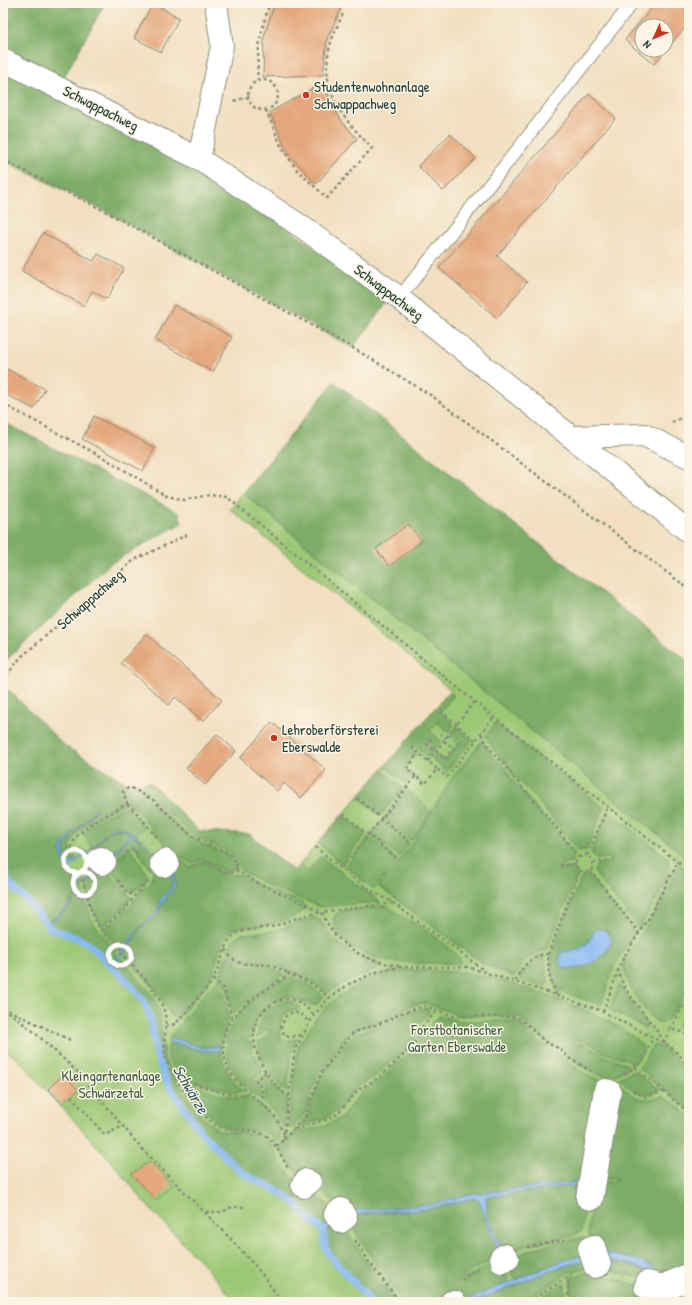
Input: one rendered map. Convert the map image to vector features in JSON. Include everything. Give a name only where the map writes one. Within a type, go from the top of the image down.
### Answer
[{"type":"street","points":[[199,159],[222,46],[216,3]]},
{"type":"street","name":"Schwappachweg","points":[[3,60],[199,159],[305,229],[399,298],[689,532]]},
{"type":"street","points":[[571,437],[644,435],[689,457]]},
{"type":"street","points":[[689,1274],[662,1286],[647,1282],[645,1287],[663,1291],[689,1279]]},
{"type":"lane","points":[[399,298],[518,150],[632,3]]},
{"type":"path","points":[[258,81],[256,63],[259,44],[270,3]]},
{"type":"path","points":[[266,110],[281,146],[297,170],[327,198],[372,148],[344,118],[335,103],[327,71],[328,54],[344,12]]},
{"type":"path","points":[[268,80],[276,87],[278,91],[275,105],[266,110],[261,110],[253,106],[248,97],[250,87],[258,81],[268,80]]},
{"type":"path","points":[[3,160],[102,210],[353,348],[432,396],[689,589]]},
{"type":"path","points":[[3,404],[106,459],[167,496],[185,500],[209,495],[227,497],[475,702],[678,862],[689,868]]},
{"type":"path","name":"Schwappachweg","points":[[3,680],[22,657],[134,560],[189,534]]},
{"type":"path","points":[[428,761],[475,702]]},
{"type":"path","points":[[441,711],[476,741]]},
{"type":"path","points":[[412,747],[447,777],[494,717]]},
{"type":"path","points":[[440,733],[453,748]]},
{"type":"path","points":[[430,739],[427,744],[445,759],[458,742],[449,734]]},
{"type":"path","points":[[481,734],[494,755],[507,767],[513,777],[543,811],[579,857]]},
{"type":"path","points":[[418,753],[407,768],[425,784],[437,770]]},
{"type":"path","points":[[342,868],[416,776]]},
{"type":"path","points":[[238,871],[232,873],[223,872],[202,861],[173,857],[138,814],[127,804],[123,791],[130,786],[152,800],[192,836],[230,854],[236,862],[238,871],[254,881],[322,912],[336,934],[354,952],[384,964],[402,967],[468,967],[516,981],[603,1012],[670,1046],[689,1065]]},
{"type":"path","points":[[357,798],[412,844]]},
{"type":"path","points":[[75,860],[71,849],[74,840],[94,821],[127,804]]},
{"type":"path","points":[[587,855],[608,806]]},
{"type":"path","points":[[343,814],[400,860]]},
{"type":"path","points":[[315,847],[378,895],[393,903],[487,973]]},
{"type":"path","points":[[124,855],[134,848],[140,858]]},
{"type":"path","points":[[575,864],[579,857],[587,855]]},
{"type":"path","points":[[587,855],[593,862]]},
{"type":"path","points":[[593,862],[610,860]]},
{"type":"path","points":[[590,870],[593,862]]},
{"type":"path","points":[[603,1012],[622,958],[648,919],[678,862]]},
{"type":"path","points":[[560,866],[575,864]]},
{"type":"path","points":[[575,864],[580,871],[587,872],[590,870]]},
{"type":"path","points":[[590,870],[639,932]]},
{"type":"path","points":[[556,995],[549,975],[548,954],[580,871]]},
{"type":"path","points":[[116,877],[127,893],[135,895]]},
{"type":"path","points":[[100,930],[125,910],[135,895],[150,878]]},
{"type":"path","points":[[84,883],[91,913],[100,930],[120,955],[155,993],[162,1005],[167,1020],[165,1056],[171,1069],[181,1084],[207,1118],[215,1125],[222,1129],[256,1131],[270,1139],[291,1171],[304,1182]]},
{"type":"path","points":[[166,1026],[175,1024],[214,979],[230,938],[238,932],[275,926],[303,916],[322,912],[393,903]]},
{"type":"path","points":[[226,949],[229,956],[236,962],[269,966],[311,983],[329,998]]},
{"type":"path","points":[[516,981],[518,974],[536,955],[548,954]]},
{"type":"path","points":[[282,1140],[290,1097],[294,1056],[301,1035],[309,1022],[329,998],[355,982],[379,971],[402,967]]},
{"type":"path","points":[[618,970],[621,979],[631,996],[651,1021],[664,1043]]},
{"type":"path","points":[[284,1134],[274,1116],[237,1082],[224,1059],[223,1047],[225,1031],[232,1020],[250,1000],[289,974]]},
{"type":"path","points":[[214,979],[224,989],[232,1020]]},
{"type":"path","points":[[664,1043],[670,1029],[689,997]]},
{"type":"path","points":[[290,1097],[266,1072],[258,1058],[254,1038],[258,1019],[271,1005],[280,1000],[290,999],[298,1002],[314,1015]]},
{"type":"path","points":[[276,1146],[305,1117],[321,1073],[355,1032],[389,1020],[401,1013],[420,1007],[425,1006],[453,1016],[516,1018],[526,1023],[545,1042],[560,1049],[580,1065],[606,1080],[635,1067],[642,1060],[652,1038]]},
{"type":"path","points":[[4,1008],[70,1040]]},
{"type":"path","points":[[4,1008],[33,1031],[80,1075],[162,1170],[206,1212],[258,1269],[282,1302]]},
{"type":"path","points":[[294,1129],[328,1120],[337,1114],[358,1089],[378,1078],[407,1052],[417,1039],[422,1027],[438,1010]]},
{"type":"path","points":[[301,1035],[286,1037],[282,1031],[281,1023],[286,1016],[293,1012],[301,1014],[309,1022]]},
{"type":"path","points":[[670,1029],[689,1034]]},
{"type":"path","points":[[635,1067],[689,1113]]},
{"type":"path","points":[[258,1102],[264,1094],[256,1080],[266,1072]]},
{"type":"path","points":[[181,1084],[192,1084],[233,1094],[246,1093]]},
{"type":"path","points":[[631,1090],[646,1097],[663,1091]]},
{"type":"path","points":[[71,1096],[105,1135],[123,1126]]},
{"type":"path","points":[[206,1212],[222,1212],[232,1206],[244,1207]]},
{"type":"path","points":[[343,1220],[370,1264],[400,1302]]},
{"type":"path","points":[[453,1302],[452,1294],[463,1277],[526,1248],[573,1238]]},
{"type":"path","points":[[568,1276],[568,1302]]},
{"type":"green space","points":[[3,3],[105,3],[64,77],[3,48]]},
{"type":"green space","points":[[3,68],[137,134],[266,213],[389,300],[353,348],[103,210],[3,160]]},
{"type":"green space","name":"Forstbotanischer Garten Eberswalde","points":[[334,382],[689,662],[689,1302],[235,1302],[201,1262],[152,1211],[115,1166],[17,1058],[3,1049],[3,699],[9,690],[65,746],[130,785],[150,782],[199,831],[249,834],[294,871],[451,690],[230,509]]},
{"type":"green space","points":[[334,382],[689,662],[689,860],[244,494]]},
{"type":"green space","points":[[3,422],[179,513],[182,523],[111,563],[3,663]]},
{"type":"green space","points":[[9,690],[65,746],[130,785],[123,789],[124,804],[85,826],[73,839],[70,846],[74,862],[69,866],[64,855],[64,845],[96,810],[63,843],[61,853],[78,886],[77,893],[67,908],[46,924],[26,900],[12,888],[7,880],[3,856],[3,698]]},
{"type":"green space","points":[[449,692],[454,695],[440,712],[454,725],[449,732],[437,722],[430,731],[441,741],[435,749],[429,743],[431,740],[429,738],[425,744],[433,751],[428,757],[414,745],[410,749],[416,754],[404,769],[413,776],[407,784],[385,766]]},
{"type":"green space","points":[[495,723],[604,808],[586,850],[578,851],[538,801],[514,776],[506,762],[495,752],[486,736]]},
{"type":"green space","points":[[457,727],[472,740],[446,772],[432,759],[436,754],[445,761],[461,742],[452,734]]},
{"type":"green space","points":[[482,741],[489,752],[505,768],[515,783],[574,853],[572,862],[560,864],[560,868],[573,868],[578,874],[546,951],[536,953],[527,959],[514,977],[485,965],[379,887],[412,844],[451,780]]},
{"type":"green space","points":[[382,770],[403,788],[380,816],[358,797]]},
{"type":"green space","points":[[150,782],[199,831],[249,834],[294,871],[299,865],[308,872],[320,856],[380,902],[321,907],[269,886],[242,871],[236,859],[229,852],[193,835],[155,801],[130,785]]},
{"type":"green space","points":[[129,788],[153,803],[189,836],[228,855],[236,864],[236,868],[226,872],[202,859],[192,863],[176,854],[162,841],[138,812],[127,803],[126,789]]},
{"type":"green space","points":[[407,790],[432,812],[411,841],[384,819]]},
{"type":"green space","points":[[126,806],[145,826],[136,835],[126,829],[110,830],[92,848],[83,833],[95,822]]},
{"type":"green space","points":[[608,811],[668,858],[670,874],[639,929],[594,872],[597,864],[610,862],[610,858],[597,859],[591,853]]},
{"type":"green space","points":[[342,815],[366,834],[342,864],[318,843]]},
{"type":"green space","points":[[382,821],[409,843],[399,857],[371,835]]},
{"type":"green space","points":[[120,829],[132,834],[103,860],[94,848],[109,832]]},
{"type":"green space","points":[[133,835],[162,861],[150,869],[135,846],[130,847],[114,862],[107,860]]},
{"type":"green space","points":[[369,837],[397,860],[374,890],[346,866]]},
{"type":"green space","points":[[132,849],[149,878],[132,892],[123,885],[109,867]]},
{"type":"green space","points":[[177,858],[190,867],[204,862],[221,873],[240,875],[258,886],[302,903],[306,907],[297,915],[282,921],[253,927],[237,927],[230,932],[222,943],[211,977],[178,1018],[171,1016],[159,993],[123,954],[141,928],[158,914],[163,902],[175,886],[172,871]]},
{"type":"green space","points":[[102,864],[123,890],[131,897],[125,907],[102,926],[92,908],[86,884],[98,871]]},
{"type":"green space","points":[[679,865],[689,871],[689,988],[668,1020],[661,1024],[655,1021],[636,997],[624,968],[624,961],[652,917]]},
{"type":"green space","points":[[160,868],[169,870],[173,881],[171,888],[164,895],[156,914],[141,926],[121,952],[104,929],[128,910],[143,887],[151,882],[153,871]]},
{"type":"green space","points":[[589,875],[635,933],[615,963],[601,1005],[558,991],[552,968],[552,951],[582,876]],"holes":[[[605,930],[610,934],[611,942],[603,953],[597,958],[585,966],[571,969],[564,968],[559,958],[563,952],[573,951],[582,947],[589,941],[594,932]]]},
{"type":"green space","points":[[83,885],[87,907],[93,922],[118,956],[112,966],[86,942],[54,931],[47,925],[72,904],[80,886]]},
{"type":"green space","points":[[386,906],[436,937],[454,952],[460,959],[460,963],[411,963],[376,958],[360,952],[347,943],[335,927],[334,920],[336,914],[346,910]]},
{"type":"green space","points":[[312,918],[320,920],[331,936],[351,953],[378,963],[378,969],[345,982],[327,993],[308,979],[271,964],[236,961],[230,955],[229,949],[233,940],[241,934],[274,931]]},
{"type":"green space","points":[[227,955],[238,965],[268,967],[284,974],[247,1001],[233,1015],[227,988],[218,981]]},
{"type":"green space","points":[[539,956],[544,956],[548,983],[544,987],[522,980],[519,976]]},
{"type":"green space","points":[[120,957],[155,999],[160,1012],[162,1042],[155,1045],[151,1022],[138,992],[114,967]]},
{"type":"green space","points":[[403,970],[447,971],[474,974],[513,984],[594,1014],[617,1026],[635,1038],[644,1050],[634,1064],[601,1051],[582,1040],[571,1044],[564,1050],[544,1040],[519,1017],[457,1015],[426,1003],[415,1004],[400,1011],[396,1016],[357,1029],[348,1035],[318,1074],[305,1113],[293,1128],[287,1128],[298,1046],[317,1017],[337,997],[366,980],[390,972]]},
{"type":"green space","points":[[290,976],[308,984],[324,997],[316,1005],[288,996],[272,1002],[256,1019],[252,1038],[245,1038],[226,1043],[234,1021],[241,1011],[259,995]]},
{"type":"green space","points":[[216,983],[225,995],[229,1018],[220,1046],[206,1047],[169,1039],[190,1011]]},
{"type":"green space","points":[[619,985],[647,1025],[645,1028],[610,1010]]},
{"type":"green space","points":[[286,1001],[294,1002],[300,1007],[297,1010],[288,1012],[285,1015],[282,1019],[280,1028],[280,1037],[282,1039],[288,1041],[297,1038],[291,1055],[287,1093],[264,1064],[259,1050],[258,1042],[269,1034],[269,1029],[257,1038],[259,1025],[265,1014],[269,1009]]},
{"type":"green space","points":[[689,1006],[689,1031],[679,1029],[677,1026]]},
{"type":"green space","points":[[427,1008],[429,1012],[418,1027],[418,1031],[406,1051],[389,1063],[376,1076],[357,1087],[339,1109],[325,1118],[300,1126],[308,1114],[321,1076],[349,1039],[355,1034],[395,1020],[403,1014]]},
{"type":"green space","points":[[440,1016],[461,1021],[517,1021],[542,1044],[557,1052],[581,1072],[605,1082],[590,1181],[471,1194],[430,1205],[361,1212],[354,1211],[340,1204],[327,1196],[309,1181],[319,1168],[310,1177],[299,1175],[280,1149],[282,1144],[295,1133],[325,1126],[342,1117],[361,1092],[382,1079],[395,1065],[411,1053],[429,1026]]},
{"type":"green space","points":[[683,1035],[689,1036],[689,1058],[682,1049],[680,1040]]},
{"type":"green space","points":[[244,1040],[251,1042],[254,1054],[263,1072],[253,1079],[262,1095],[258,1098],[236,1075],[229,1062],[227,1054],[226,1046]]},
{"type":"green space","points":[[580,1043],[606,1057],[624,1063],[630,1067],[612,1076],[598,1074],[575,1060],[566,1052],[573,1046]]},
{"type":"green space","points":[[171,1044],[200,1050],[220,1050],[228,1072],[243,1091],[233,1092],[186,1079],[171,1065],[168,1050],[169,1045]]},
{"type":"green space","points":[[654,1045],[664,1048],[689,1072],[689,1109],[639,1068]]},
{"type":"green space","points":[[163,1046],[164,1058],[172,1075],[203,1119],[220,1131],[257,1134],[265,1137],[272,1145],[279,1163],[295,1180],[297,1193],[291,1200],[274,1188],[243,1173],[217,1151],[203,1135],[177,1098],[159,1063],[155,1048]]},
{"type":"green space","points":[[634,1071],[660,1090],[648,1094],[638,1092],[619,1078]]},
{"type":"green space","points":[[265,1076],[287,1099],[283,1127],[274,1112],[262,1101],[266,1097],[266,1092],[258,1081]]},
{"type":"green space","points":[[615,1080],[636,1097],[642,1099],[654,1099],[662,1096],[675,1104],[689,1117],[689,1274],[666,1274],[651,1266],[625,1257],[596,1252],[588,1233],[592,1199],[604,1182],[617,1181],[615,1178],[602,1179],[611,1081]]},
{"type":"green space","points":[[192,1085],[227,1096],[248,1096],[275,1120],[280,1132],[280,1140],[276,1143],[264,1133],[258,1131],[239,1130],[221,1125],[211,1117],[188,1090],[187,1087]]},
{"type":"green space","points":[[589,1185],[581,1231],[572,1236],[527,1245],[504,1255],[487,1214],[486,1197],[561,1187]]},
{"type":"green space","points":[[304,1187],[319,1197],[333,1210],[333,1218],[322,1229],[311,1221],[292,1201]]},
{"type":"green space","points":[[476,1198],[480,1202],[501,1257],[476,1268],[461,1279],[452,1293],[450,1302],[404,1302],[377,1266],[345,1216],[430,1209]]},
{"type":"green space","points":[[339,1219],[372,1271],[397,1302],[372,1302],[329,1255],[325,1246],[324,1233]]},
{"type":"green space","points":[[583,1237],[591,1254],[546,1267],[516,1279],[512,1274],[508,1263],[525,1252],[543,1246]]},
{"type":"green space","points":[[591,1259],[591,1266],[568,1273],[523,1302],[474,1302],[557,1268]]},
{"type":"green space","points":[[601,1259],[624,1263],[648,1271],[637,1277],[603,1268]]},
{"type":"green space","points":[[503,1261],[509,1282],[469,1299],[457,1302],[454,1293],[464,1279],[482,1269]]},
{"type":"green space","points":[[584,1273],[603,1275],[643,1288],[662,1292],[680,1293],[683,1295],[686,1294],[689,1279],[689,1302],[571,1302],[571,1278]]},
{"type":"green space","points":[[562,1284],[565,1284],[565,1302],[534,1302]]},
{"type":"water","points":[[95,809],[96,810],[64,845],[64,855],[69,865],[90,850],[110,830],[120,828],[128,830],[139,837],[158,854],[174,874],[175,886],[163,902],[158,914],[139,930],[114,967],[112,966],[135,933],[158,911],[161,899],[171,888],[173,881],[171,876],[156,854],[143,841],[132,836],[107,860],[89,882],[80,886],[76,896],[78,886],[65,863],[61,853],[62,847],[63,843],[85,822]],"holes":[[[120,829],[132,834],[100,864],[95,873],[87,882],[79,885],[70,867],[88,853],[109,832]]]},
{"type":"water","points":[[75,899],[68,909],[47,925],[46,924],[63,912]]},
{"type":"water","points":[[598,929],[605,930],[612,939],[610,946],[605,952],[592,963],[577,969],[562,967],[559,958],[562,952],[583,947]]},
{"type":"water","points":[[169,1039],[180,1040],[196,1046],[220,1046],[220,1050],[205,1051],[181,1044],[169,1044]]},
{"type":"water","points":[[590,1181],[589,1185],[561,1187],[486,1197],[487,1214],[504,1255],[501,1257],[480,1202],[476,1198],[417,1210],[360,1214],[346,1218],[334,1224],[324,1233],[322,1229],[333,1218],[353,1211],[430,1205],[471,1194]]},
{"type":"water","points":[[599,1252],[638,1260],[666,1274],[656,1275],[630,1264],[601,1259],[591,1259],[557,1268],[474,1302],[457,1302],[469,1299],[562,1261]]},
{"type":"building","points":[[153,3],[179,18],[161,52],[134,38]]},
{"type":"building","points":[[275,3],[332,3],[341,9],[327,38],[323,75],[263,77],[264,37]]},
{"type":"building","points":[[656,3],[689,3],[689,23],[674,41],[674,18],[643,18]]},
{"type":"building","points":[[634,29],[634,47],[625,40]]},
{"type":"building","points":[[647,58],[659,58],[654,64]]},
{"type":"building","points":[[326,81],[329,99],[341,120],[357,139],[316,184],[294,160],[284,145],[270,112]]},
{"type":"building","points":[[589,94],[616,118],[497,256],[527,282],[497,318],[439,268]]},
{"type":"building","points":[[450,134],[476,158],[443,191],[418,166]]},
{"type":"building","points":[[43,233],[93,261],[98,254],[124,268],[107,299],[92,291],[84,306],[22,271]]},
{"type":"building","points":[[174,305],[232,337],[213,372],[155,340]]},
{"type":"building","points":[[3,367],[45,389],[34,409],[3,393]]},
{"type":"building","points":[[94,416],[155,448],[143,471],[82,439]]},
{"type":"building","points":[[408,524],[422,541],[389,566],[376,549]]},
{"type":"building","points":[[146,634],[222,700],[203,721],[175,697],[169,705],[121,663]]},
{"type":"building","points":[[272,722],[326,770],[301,798],[284,783],[277,791],[240,758]]},
{"type":"building","points":[[217,734],[236,751],[205,785],[186,768]]},
{"type":"building","points":[[64,1074],[78,1090],[62,1104],[48,1089]]},
{"type":"building","points":[[150,1161],[172,1185],[156,1200],[131,1174]]},
{"type":"waterway","name":"Schwärze","points":[[3,855],[5,872],[9,884],[25,898],[51,929],[78,938],[90,945],[128,982],[143,1000],[150,1017],[157,1056],[167,1083],[201,1132],[242,1173],[282,1193],[296,1204],[311,1221],[319,1226],[324,1233],[325,1246],[329,1255],[372,1302]]},
{"type":"place","name":"Studentenwohnanlage Schwappachweg","points":[[306,95]]},
{"type":"place","name":"Lehroberförsterei Eberswalde","points":[[274,738]]},
{"type":"park label","name":"Kleingartenanlage Schwärzetal","points":[[111,1084]]}]
